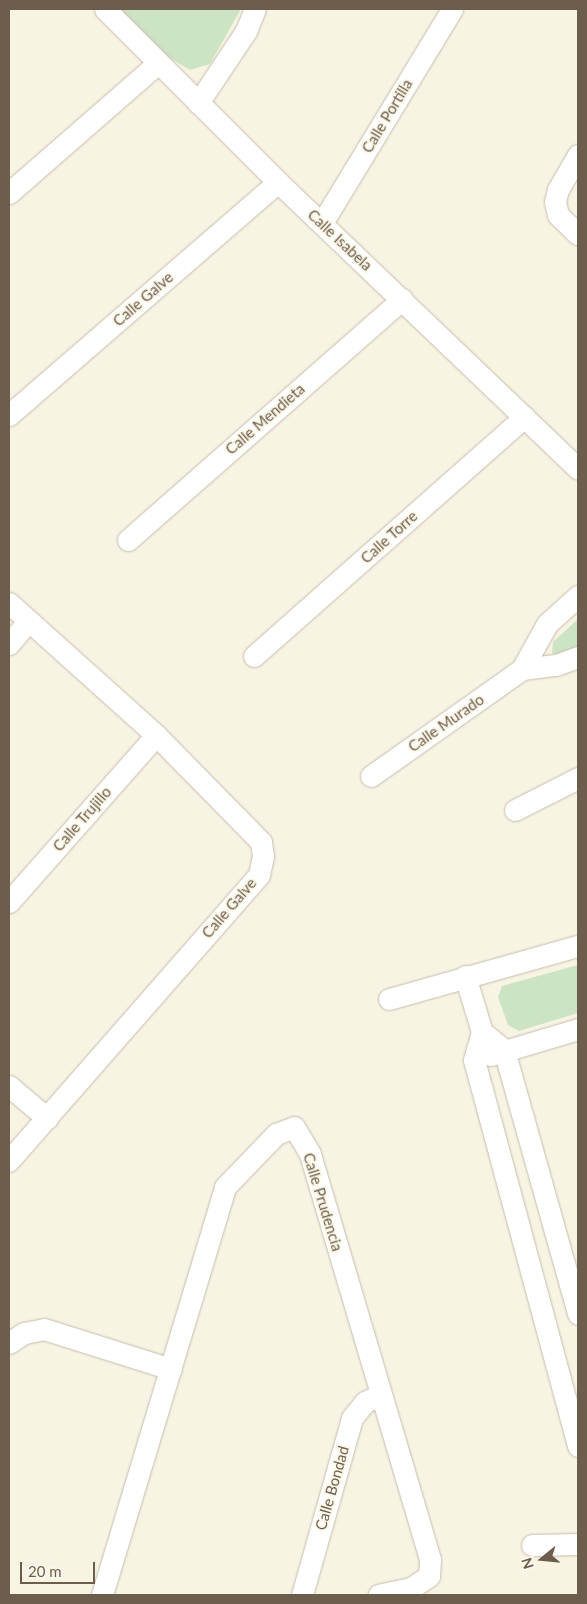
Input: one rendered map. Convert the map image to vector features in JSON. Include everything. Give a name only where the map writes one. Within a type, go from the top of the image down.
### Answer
[{"type":"street","name":"Calle Isabela","points":[[105,9],[157,64],[278,182],[402,298],[578,469]]},
{"type":"street","points":[[198,103],[246,31],[255,9]]},
{"type":"street","name":"Calle Portilla","points":[[322,223],[452,9]]},
{"type":"street","points":[[9,193],[157,64]]},
{"type":"street","points":[[578,155],[558,189],[555,202],[558,215],[578,234]]},
{"type":"street","name":"Calle Galve","points":[[9,416],[278,182]]},
{"type":"street","name":"Calle Mendieta","points":[[128,540],[402,298]]},
{"type":"street","name":"Calle Torre","points":[[254,656],[524,418]]},
{"type":"street","name":"Calle Murado","points":[[371,776],[522,669],[547,624],[578,596]]},
{"type":"street","name":"Calle Galve","points":[[9,603],[156,736],[261,842],[263,856],[259,875],[9,1161]]},
{"type":"street","points":[[9,644],[28,622]]},
{"type":"street","points":[[522,669],[556,666],[578,657]]},
{"type":"street","name":"Calle Trujillo","points":[[9,902],[156,736]]},
{"type":"street","points":[[514,810],[578,778]]},
{"type":"street","points":[[389,999],[465,976],[578,946]]},
{"type":"street","points":[[465,976],[482,1032],[474,1060],[578,1446]]},
{"type":"street","points":[[474,1060],[578,1028]]},
{"type":"street","points":[[482,1032],[504,1050],[578,1314]]},
{"type":"street","points":[[9,1086],[46,1118]]},
{"type":"street","name":"Calle Prudencia","points":[[102,1595],[225,1187],[276,1134],[294,1127],[310,1154],[430,1559],[429,1576],[411,1588],[384,1595]]},
{"type":"street","points":[[9,1343],[24,1333],[44,1329],[171,1369]]},
{"type":"street","name":"Calle Bondad","points":[[302,1595],[352,1418],[365,1402],[380,1395]]},
{"type":"street","points":[[532,1546],[578,1544]]},
{"type":"green space","points":[[118,9],[241,9],[210,64],[190,70],[165,55]]},
{"type":"green space","points":[[578,619],[578,647],[560,656],[552,653],[553,642]]},
{"type":"green space","points":[[578,965],[578,1013],[519,1031],[508,1025],[498,997],[502,986]]}]
